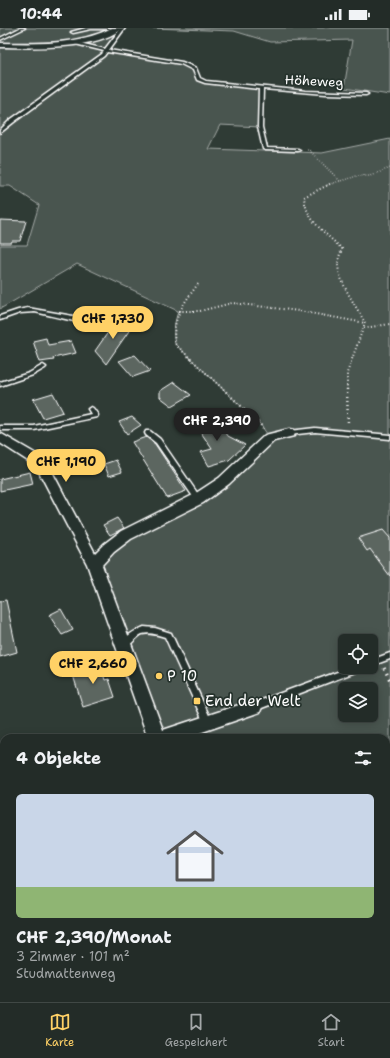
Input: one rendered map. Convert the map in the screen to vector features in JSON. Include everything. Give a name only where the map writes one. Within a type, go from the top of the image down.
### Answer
[{"type":"street","points":[[0,45],[36,46],[72,42],[106,34],[118,28]]},
{"type":"street","points":[[94,564],[109,548],[126,535],[198,499],[224,481],[270,438],[289,433]]},
{"type":"street","points":[[0,437],[33,458],[43,467],[94,564],[122,646],[164,734]]},
{"type":"street","points":[[174,734],[254,707]]},
{"type":"lane","points":[[0,40],[23,28]]},
{"type":"lane","points":[[73,32],[91,28],[109,28]]},
{"type":"lane","points":[[0,132],[12,121],[107,51],[124,28]]},
{"type":"lane","name":"Höheweg","points":[[72,42],[107,51],[182,63],[195,69],[198,78],[205,82],[331,94],[366,94]]},
{"type":"lane","points":[[261,88],[260,127],[265,148],[298,150]]},
{"type":"lane","points":[[0,318],[23,309],[34,309],[68,318],[112,325]]},
{"type":"lane","points":[[0,384],[31,374],[43,367]]},
{"type":"lane","points":[[0,428],[34,428],[95,415],[91,409]]},
{"type":"lane","points":[[289,433],[315,430],[390,437]]},
{"type":"lane","points":[[148,433],[158,441],[198,499]]},
{"type":"lane","points":[[122,646],[134,633],[154,629],[168,635],[208,722]]},
{"type":"lane","points":[[378,660],[390,656]]},
{"type":"lane","points":[[254,707],[341,674]]},
{"type":"path","points":[[298,150],[309,150],[340,181]]},
{"type":"path","points":[[348,432],[347,373],[365,323],[358,306],[347,291],[337,266],[342,249],[332,238],[320,230],[303,205],[304,196],[320,188],[340,181],[357,176],[370,176],[390,168]]},
{"type":"path","points":[[198,284],[178,311],[174,325],[173,337],[175,344],[260,424],[270,438]]},
{"type":"path","points":[[178,311],[200,311],[232,303],[299,311],[365,323]]},
{"type":"path","points":[[364,328],[390,324]]},
{"type":"shaded area","points":[[0,28],[123,28],[108,51],[182,63],[195,69],[198,79],[205,82],[261,88],[260,127],[220,125],[208,149],[322,153],[390,139],[390,734],[160,734],[94,564],[109,548],[198,499],[270,438],[260,424],[175,344],[174,331],[178,311],[77,264],[0,309],[0,245],[27,245],[39,205],[10,186],[0,186]]},
{"type":"shaded area","points":[[152,28],[390,28],[390,95],[344,88],[352,40],[270,42],[234,31]]},
{"type":"building","points":[[0,220],[26,221],[20,241],[0,243]]},
{"type":"building","points":[[119,317],[131,328],[106,364],[95,351],[111,328],[116,325],[115,323]]},
{"type":"building","points":[[46,338],[48,345],[71,341],[76,353],[53,358],[54,360],[40,362],[33,341]]},
{"type":"building","points":[[135,355],[150,371],[133,377],[119,361]]},
{"type":"building","points":[[174,382],[191,395],[172,406],[160,397],[160,391]]},
{"type":"building","points":[[53,393],[63,412],[43,418],[33,399]]},
{"type":"building","points":[[214,416],[228,436],[245,445],[229,460],[209,466],[201,452],[212,449],[194,422]]},
{"type":"building","points":[[132,417],[141,425],[127,434],[119,422]]},
{"type":"building","points":[[146,437],[155,444],[186,491],[167,498],[132,442]]},
{"type":"building","points":[[116,460],[122,472],[109,476],[104,464]]},
{"type":"building","points":[[30,472],[33,484],[0,491],[0,479]]},
{"type":"building","points":[[117,518],[124,528],[110,535],[103,525]]},
{"type":"building","points":[[383,530],[390,538],[390,576],[370,549],[367,551],[358,538]]},
{"type":"building","points":[[6,600],[17,652],[0,657],[0,601]]},
{"type":"building","points":[[61,609],[73,630],[62,635],[49,615]]},
{"type":"building","points":[[100,663],[105,680],[109,679],[115,697],[83,707],[72,672]]},
{"type":"place","name":"P 10","points":[[159,676]]},
{"type":"place","name":"End der Welt","points":[[197,701]]}]
